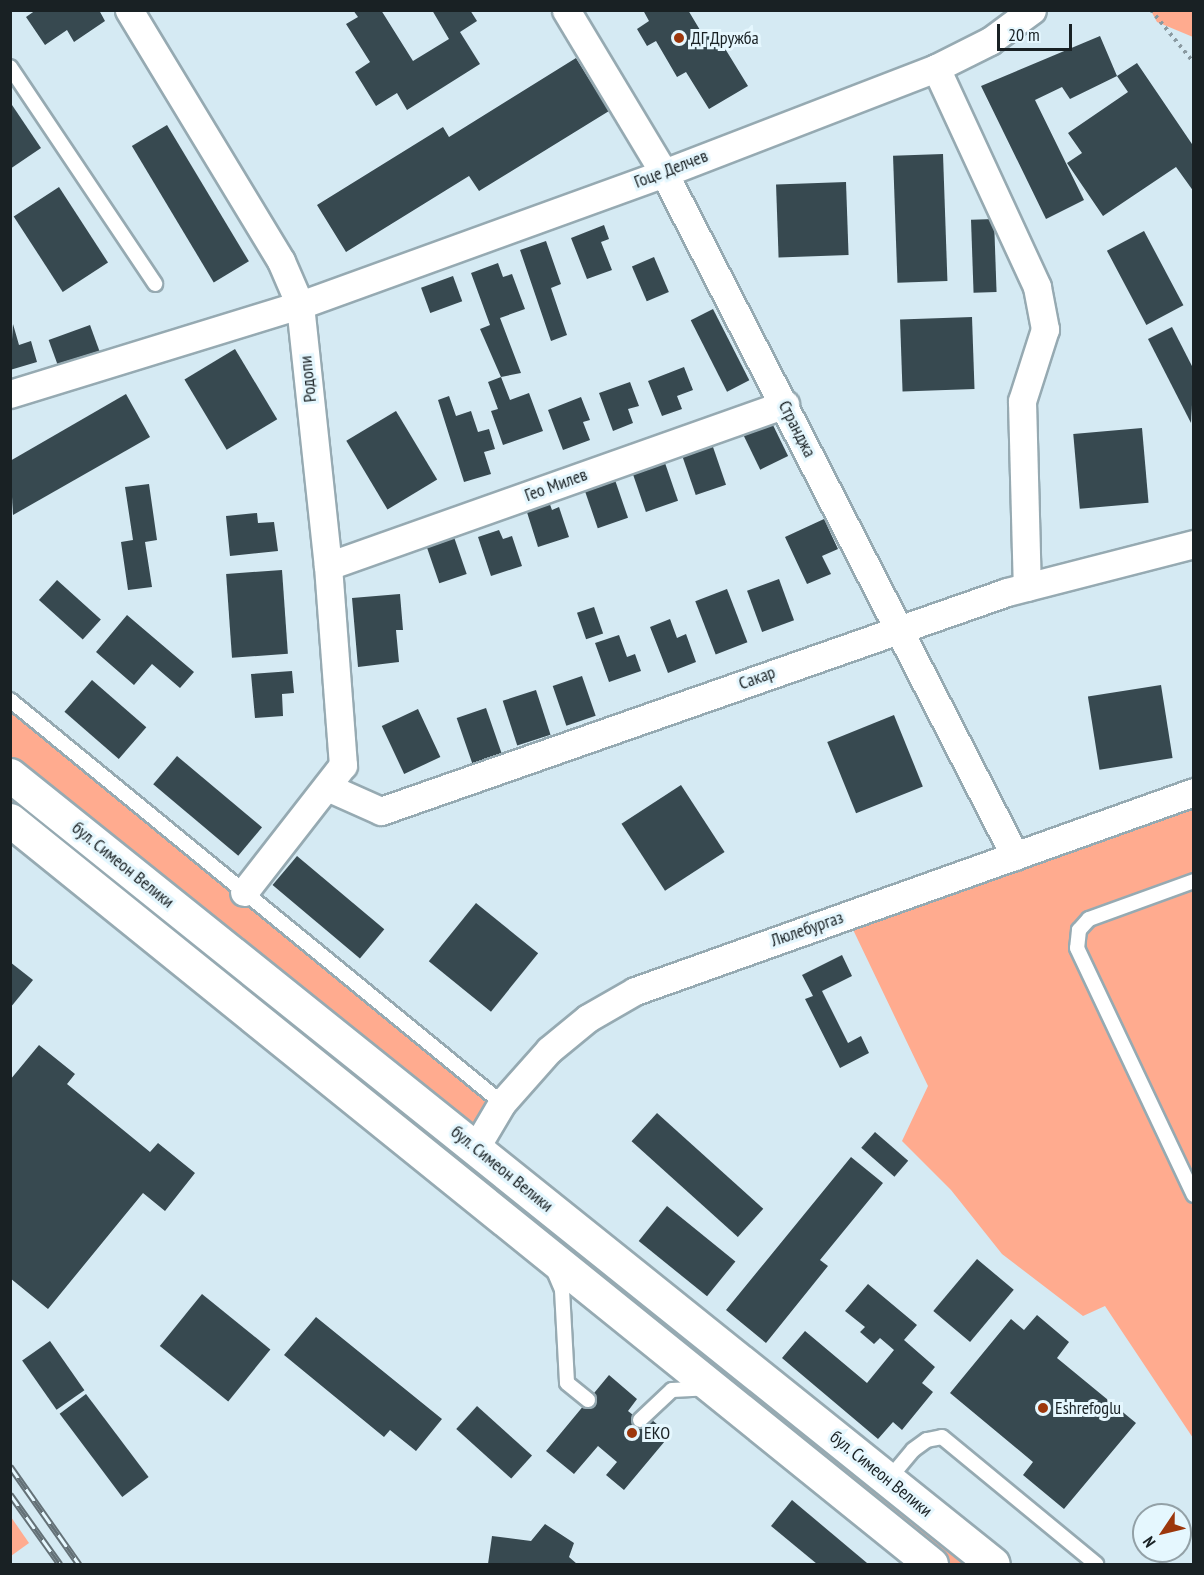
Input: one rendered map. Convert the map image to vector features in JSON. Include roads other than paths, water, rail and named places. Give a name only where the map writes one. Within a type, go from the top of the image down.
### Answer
[{"type":"main road","name":"бул. Симеон Велики","points":[[10,774],[993,1564]]},
{"type":"main road","name":"бул. Симеон Велики","points":[[10,820],[716,1388],[931,1564]]},
{"type":"street","name":"Родопи","points":[[129,10],[281,261],[300,305],[328,566],[343,765],[244,892]]},
{"type":"street","name":"Странджа","points":[[566,10],[664,172],[1015,856]]},
{"type":"street","name":"Гоце Делчев","points":[[10,394],[300,305],[664,172],[936,68],[990,41],[1032,10]]},
{"type":"street","points":[[936,68],[1037,287],[1045,329],[1022,401],[1027,587]]},
{"type":"street","name":"Гео Милев","points":[[328,566],[785,404]]},
{"type":"street","name":"Сакар","points":[[327,787],[381,811],[899,628],[1027,587],[1194,544]]},
{"type":"street","name":"Люлебургаз","points":[[476,1147],[502,1102],[572,1031],[635,991],[1194,792]]},
{"type":"lane","points":[[10,67],[155,284]]},
{"type":"lane","points":[[10,700],[502,1102]]},
{"type":"lane","points":[[1194,881],[1089,919],[1079,930],[1077,948],[1194,1195]]},
{"type":"lane","points":[[545,1250],[562,1290],[567,1383],[588,1400]]},
{"type":"lane","points":[[640,1420],[672,1390],[716,1388]]},
{"type":"lane","points":[[888,1480],[913,1450],[927,1440],[942,1437],[1096,1564]]},
{"type":"railway","points":[[10,1466],[79,1564]]},
{"type":"railway","points":[[10,1494],[60,1564]]},
{"type":"place","name":"ДГ Дружба","points":[[679,38]]},
{"type":"place","name":"Eshrefoglu","points":[[1043,1408]]},
{"type":"place","name":"EKO","points":[[632,1433]]}]
